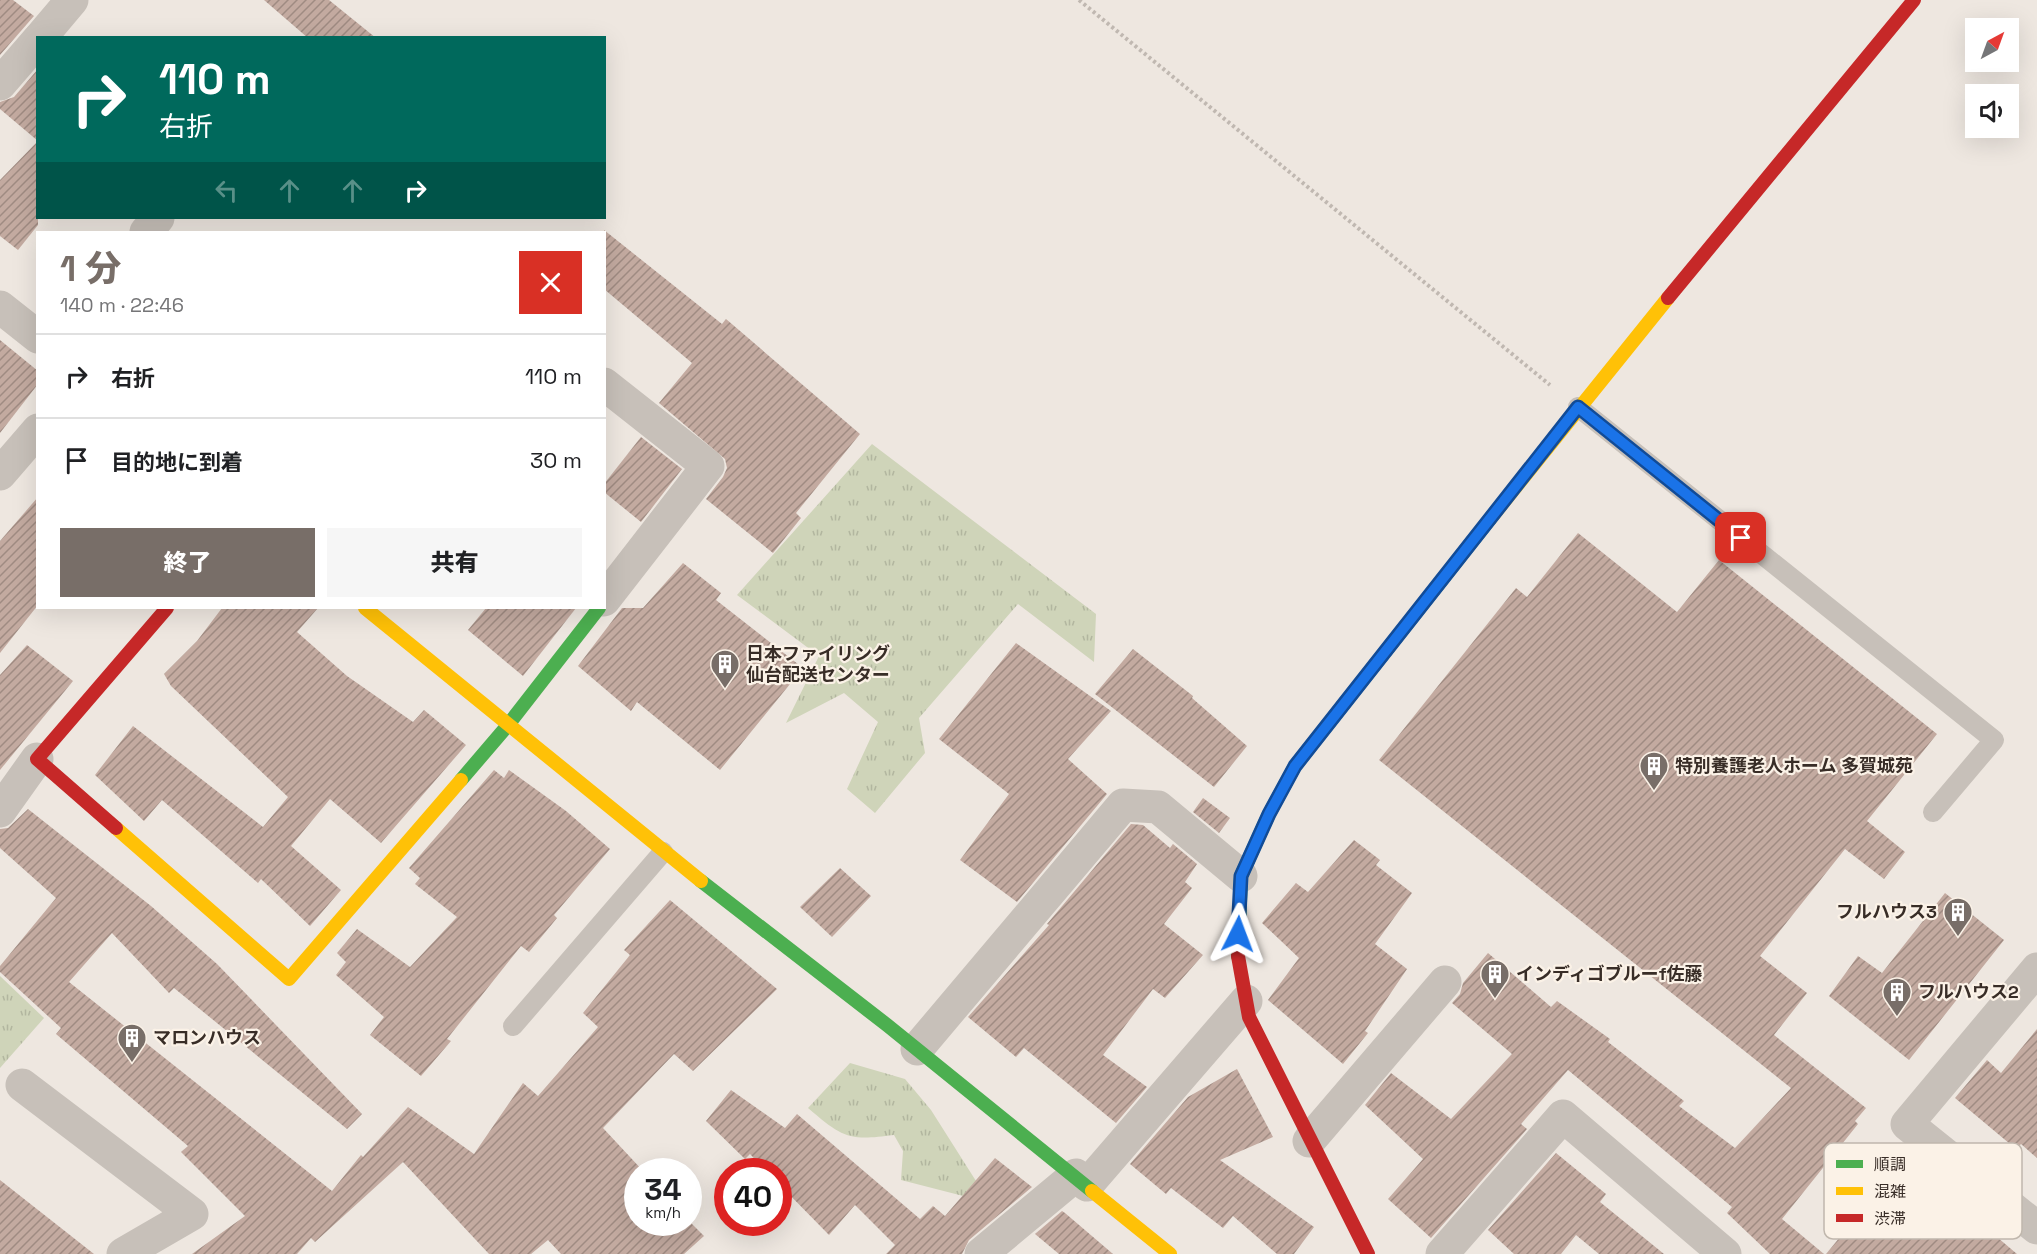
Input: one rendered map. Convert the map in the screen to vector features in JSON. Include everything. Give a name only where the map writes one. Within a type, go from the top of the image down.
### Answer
[{"type":"street","points":[[42,36],[72,0]]},
{"type":"street","points":[[1368,1254],[1309,1141],[1249,1017],[1237,953],[1241,876],[1269,814],[1295,766],[1578,407],[1914,0]]},
{"type":"street","points":[[0,84],[36,42]]},
{"type":"street","points":[[147,231],[157,219]]},
{"type":"street","points":[[0,306],[36,335]]},
{"type":"street","points":[[606,386],[708,466],[606,597]]},
{"type":"street","points":[[0,474],[36,432]]},
{"type":"street","points":[[0,812],[37,759],[166,609]]},
{"type":"street","points":[[366,609],[663,852],[917,1049],[1170,1254]]},
{"type":"street","points":[[37,759],[289,979],[507,725],[597,609]]},
{"type":"street","points":[[917,1049],[1123,805],[1158,807],[1241,876]]},
{"type":"street","points":[[1931,1143],[1907,1124],[2037,969]]},
{"type":"street","points":[[1309,1141],[1445,982]]},
{"type":"street","points":[[981,1254],[1081,1180],[1246,1001]]},
{"type":"street","points":[[22,1086],[192,1214],[123,1254]]},
{"type":"street","points":[[1442,1254],[1563,1116],[1725,1254]]},
{"type":"street","points":[[2022,1216],[2037,1228]]},
{"type":"lane","points":[[1578,407],[1994,740],[1933,812]]},
{"type":"lane","points":[[513,1026],[663,852]]},
{"type":"path","points":[[1079,0],[1578,407]]},
{"type":"green space","points":[[872,444],[1096,614],[1094,662],[1018,604],[919,718],[925,753],[875,813],[847,789],[878,722],[844,693],[786,723],[819,656],[737,595]]},
{"type":"green space","points":[[0,976],[44,1018],[0,1068]]},
{"type":"green space","points":[[850,1063],[905,1079],[931,1110],[976,1181],[967,1197],[901,1180],[903,1151],[894,1135],[866,1138],[847,1135],[830,1126],[808,1108]]},
{"type":"building","points":[[0,0],[13,0],[34,16],[0,55]]},
{"type":"building","points":[[264,0],[329,0],[374,36],[306,36]]},
{"type":"building","points":[[36,71],[36,139],[0,109],[0,102],[14,97]]},
{"type":"building","points":[[36,143],[36,219],[38,219],[38,225],[18,250],[0,236],[0,180]]},
{"type":"building","points":[[606,232],[722,324],[726,319],[860,434],[796,513],[801,518],[773,553],[706,499],[723,477],[727,468],[725,459],[659,403],[692,363],[606,291]]},
{"type":"building","points":[[0,340],[36,369],[36,387],[0,433]]},
{"type":"building","points":[[641,437],[682,469],[641,522],[606,494],[606,481]]},
{"type":"building","points":[[36,499],[36,608],[0,653],[0,541]]},
{"type":"building","name":"特別養護老人ホーム 多賀城苑","points":[[1578,533],[1677,612],[1719,560],[1937,734],[1867,821],[1905,852],[1884,879],[1845,849],[1760,956],[1807,993],[1774,1035],[1866,1108],[1855,1121],[1858,1124],[1843,1143],[1824,1143],[1824,1166],[1782,1219],[1824,1254],[1770,1254],[1727,1213],[1732,1207],[1568,1070],[1521,1124],[1527,1129],[1431,1238],[1388,1199],[1423,1159],[1365,1105],[1391,1073],[1451,1119],[1512,1054],[1452,1003],[1460,994],[1463,983],[1488,953],[1551,1007],[1557,1001],[1610,1039],[1608,1042],[1684,1101],[1679,1106],[1735,1148],[1791,1088],[1379,760],[1516,588],[1527,597]]},
{"type":"building","points":[[683,563],[721,593],[716,600],[803,668],[720,770],[637,702],[631,711],[578,666],[622,608],[643,608]]},
{"type":"building","points":[[221,609],[317,609],[297,632],[347,676],[413,722],[424,710],[466,745],[381,843],[330,799],[291,846],[341,890],[310,926],[261,879],[258,883],[162,800],[144,821],[95,775],[133,726],[263,827],[288,797],[171,686],[164,674],[197,641]]},
{"type":"building","points":[[485,609],[575,609],[523,676],[468,630]]},
{"type":"building","points":[[1016,643],[1111,711],[1068,759],[1107,794],[1017,902],[960,860],[1009,794],[939,739]]},
{"type":"building","points":[[27,645],[73,681],[0,770],[0,675]]},
{"type":"building","points":[[1133,649],[1193,696],[1192,698],[1247,746],[1214,787],[1095,694]]},
{"type":"building","points":[[494,770],[504,778],[509,770],[566,811],[610,849],[554,915],[557,918],[529,952],[521,946],[447,1039],[451,1041],[421,1076],[370,1035],[384,1017],[336,975],[346,962],[337,953],[357,929],[410,967],[457,917],[415,884],[420,878],[409,868]]},
{"type":"building","points":[[1203,798],[1230,818],[1219,833],[1193,812]]},
{"type":"building","points":[[28,809],[151,906],[217,964],[362,1114],[347,1129],[174,988],[169,993],[112,933],[69,982],[332,1191],[361,1155],[363,1157],[408,1107],[474,1154],[523,1083],[538,1096],[598,1027],[583,1013],[630,955],[624,950],[670,900],[777,989],[693,1071],[674,1054],[603,1128],[631,1158],[624,1158],[624,1236],[702,1236],[702,1234],[704,1236],[684,1254],[561,1254],[548,1240],[531,1254],[489,1254],[403,1162],[315,1242],[311,1238],[297,1254],[192,1254],[245,1216],[181,1152],[188,1146],[56,1034],[61,1028],[0,972],[0,966],[56,898],[0,848],[0,829],[8,828]]},
{"type":"building","points":[[1131,824],[1143,825],[1170,848],[1173,844],[1197,864],[1185,882],[1192,888],[1164,924],[1203,955],[1165,998],[1153,989],[1103,1055],[1147,1087],[1116,1123],[1024,1048],[1016,1057],[968,1017],[1049,925],[1047,924]]},
{"type":"building","points":[[1354,840],[1380,860],[1376,865],[1412,893],[1375,944],[1407,969],[1365,1031],[1368,1033],[1343,1064],[1268,1000],[1299,958],[1262,923],[1296,883],[1308,892]]},
{"type":"building","points":[[840,868],[871,896],[832,937],[800,907]]},
{"type":"building","points":[[1945,893],[2004,940],[1909,1060],[1829,996],[1858,956],[1882,973]]},
{"type":"building","points":[[2037,1029],[2037,1158],[2022,1143],[2009,1143],[1955,1098],[1987,1060],[2001,1073]]},
{"type":"building","points":[[1237,1069],[1273,1137],[1220,1160],[1314,1227],[1294,1254],[1277,1254],[1233,1216],[1223,1228],[1171,1188],[1166,1194],[1130,1164],[1188,1097]]},
{"type":"building","points":[[731,1090],[785,1128],[797,1114],[920,1219],[933,1206],[945,1216],[995,1158],[1032,1187],[969,1240],[962,1254],[886,1254],[895,1245],[855,1205],[829,1235],[792,1197],[792,1158],[754,1158],[750,1154],[744,1158],[706,1121]]},
{"type":"building","points":[[1556,1153],[1606,1194],[1600,1202],[1664,1254],[1599,1254],[1576,1235],[1561,1254],[1514,1254],[1488,1230]]},
{"type":"building","points":[[0,1180],[94,1254],[0,1254]]},
{"type":"building","points":[[1062,1211],[1113,1254],[1059,1254],[1035,1234]]},
{"type":"building","points":[[1838,1239],[1999,1239],[2017,1254],[1826,1254]]},
{"type":"traffic: fast","points":[[1238,956],[1241,876],[1269,814],[1295,766],[1490,519]]},
{"type":"traffic: fast","points":[[461,780],[508,725],[598,609]]},
{"type":"traffic: fast","points":[[701,881],[887,1025],[1092,1191]]},
{"type":"traffic: slow","points":[[1490,519],[1668,298]]},
{"type":"traffic: slow","points":[[366,609],[701,881]]},
{"type":"traffic: slow","points":[[116,828],[289,979],[461,780]]},
{"type":"traffic: slow","points":[[1092,1191],[1170,1254]]},
{"type":"traffic: jam","points":[[1668,298],[1914,0]]},
{"type":"traffic: jam","points":[[116,828],[37,759],[166,609]]},
{"type":"traffic: jam","points":[[1238,956],[1249,1017],[1368,1254]]},
{"type":"place","name":"日本ファイリング 仙台配送センター","points":[[725,690]]},
{"type":"place","name":"特別養護老人ホーム 多賀城苑","points":[[1654,792]]},
{"type":"place","name":"フルハウス3","points":[[1958,938]]},
{"type":"place","name":"インディゴブルーf佐藤","points":[[1495,1000]]},
{"type":"place","name":"フルハウス2","points":[[1897,1018]]},
{"type":"place","name":"マロンハウス","points":[[132,1064]]},
{"type":"route","points":[[1238,934],[1241,876],[1269,814],[1295,766],[1578,407],[1741,538]]}]
